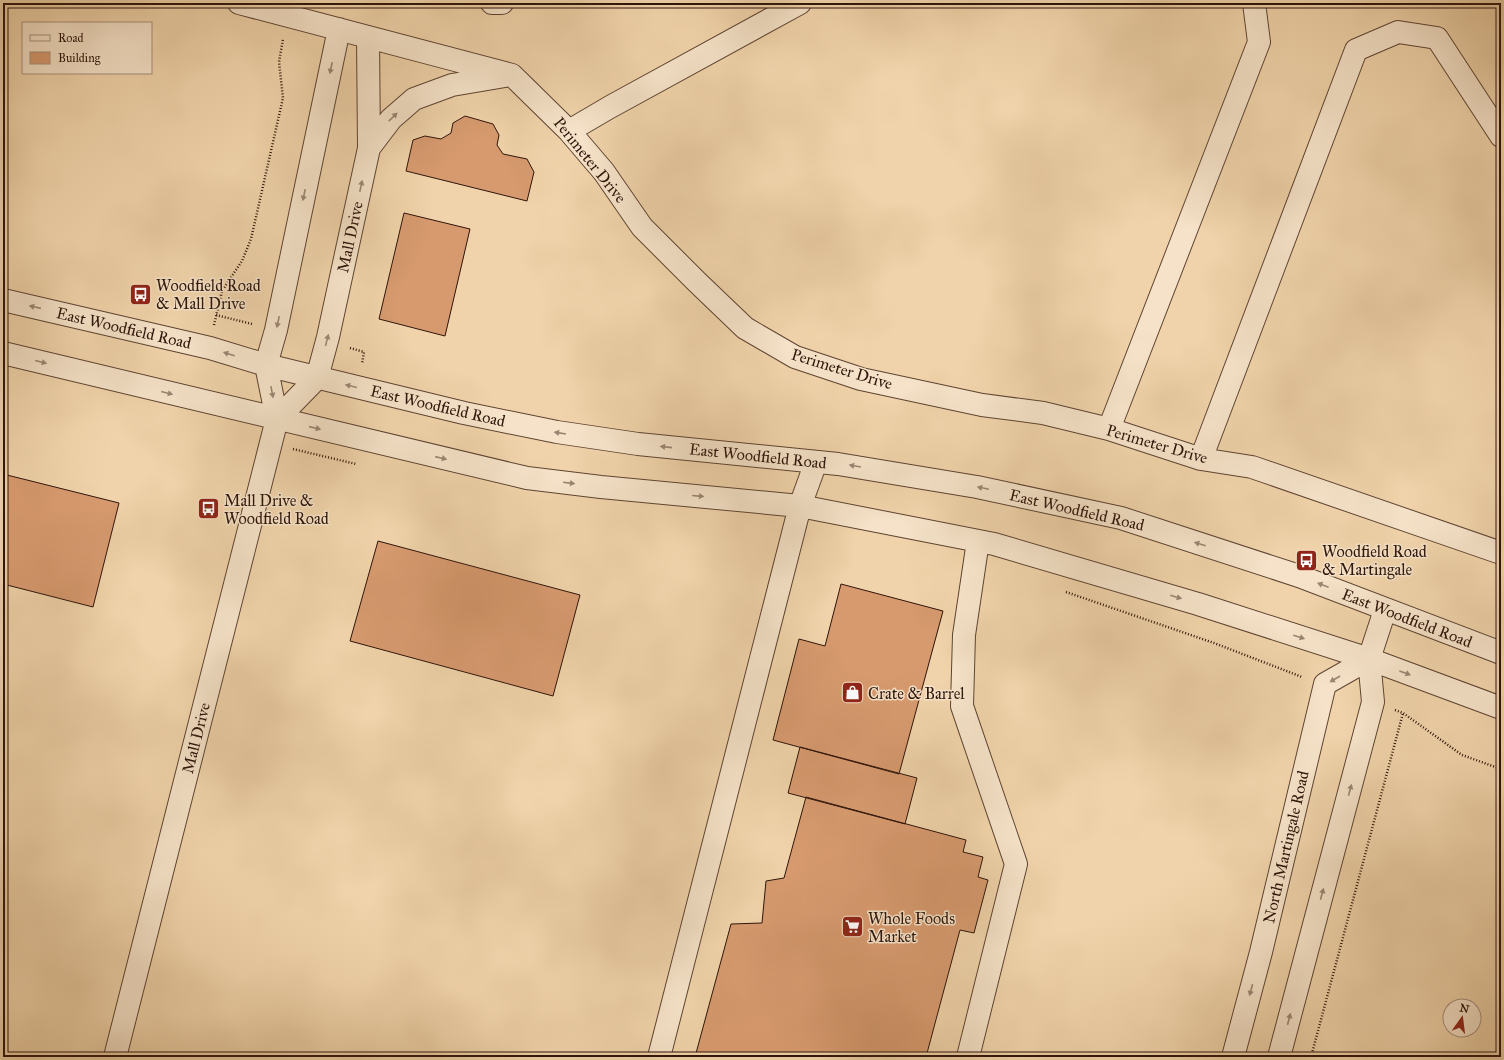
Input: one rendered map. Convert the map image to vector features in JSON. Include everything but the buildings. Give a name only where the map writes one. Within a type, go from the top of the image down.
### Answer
[{"type":"street","points":[[239,3],[512,75]]},
{"type":"street","points":[[492,3],[502,3]]},
{"type":"street","points":[[569,131],[800,3]]},
{"type":"street","points":[[1109,429],[1259,42],[1254,3]]},
{"type":"street","name":"Mall Drive","points":[[115,1057],[277,419],[266,365],[278,322],[339,29]]},
{"type":"street","points":[[1201,459],[1356,50],[1398,32],[1437,38],[1501,136]]},
{"type":"street","name":"Mall Drive","points":[[277,419],[317,378],[328,337],[369,148],[368,38]]},
{"type":"street","points":[[369,148],[391,119],[414,100],[452,85],[512,75]]},
{"type":"street","name":"Perimeter Drive","points":[[512,75],[569,131],[604,172],[642,228],[745,328],[795,357],[861,379],[982,405],[1043,413],[1109,429],[1201,459],[1252,468],[1501,553]]},
{"type":"street","name":"East Woodfield Road","points":[[3,300],[210,348],[266,365],[317,378],[464,413],[557,432],[638,444],[838,464],[977,487],[1120,518],[1299,576],[1501,653]]},
{"type":"street","points":[[3,353],[528,478],[601,487],[800,506],[994,544],[1198,604],[1368,659],[1501,708]]},
{"type":"street","points":[[659,1057],[800,506],[816,462]]},
{"type":"street","points":[[968,1057],[1016,864],[962,706],[964,635],[978,541]]},
{"type":"street","points":[[1280,1057],[1373,702],[1368,659],[1385,610]]},
{"type":"street","name":"North Martingale Road","points":[[1233,1057],[1261,952],[1326,684],[1368,659]]},
{"type":"path","points":[[216,315],[222,291],[242,261],[251,238],[283,98],[279,62],[280,52]]},
{"type":"path","points":[[340,461],[360,465]]},
{"type":"path","points":[[1060,590],[1214,644],[1299,676]]},
{"type":"path","points":[[1311,1057],[1403,713],[1462,755],[1501,769]]},
{"type":"place","name":"Woodfield Road & Mall Drive","points":[[141,294]]},
{"type":"place","name":"Mall Drive & Woodfield Road","points":[[209,509]]},
{"type":"place","name":"Woodfield Road & Martingale","points":[[1306,560]]},
{"type":"place","name":"Crate & Barrel","points":[[853,693]]},
{"type":"place","name":"Whole Foods Market","points":[[853,927]]}]
